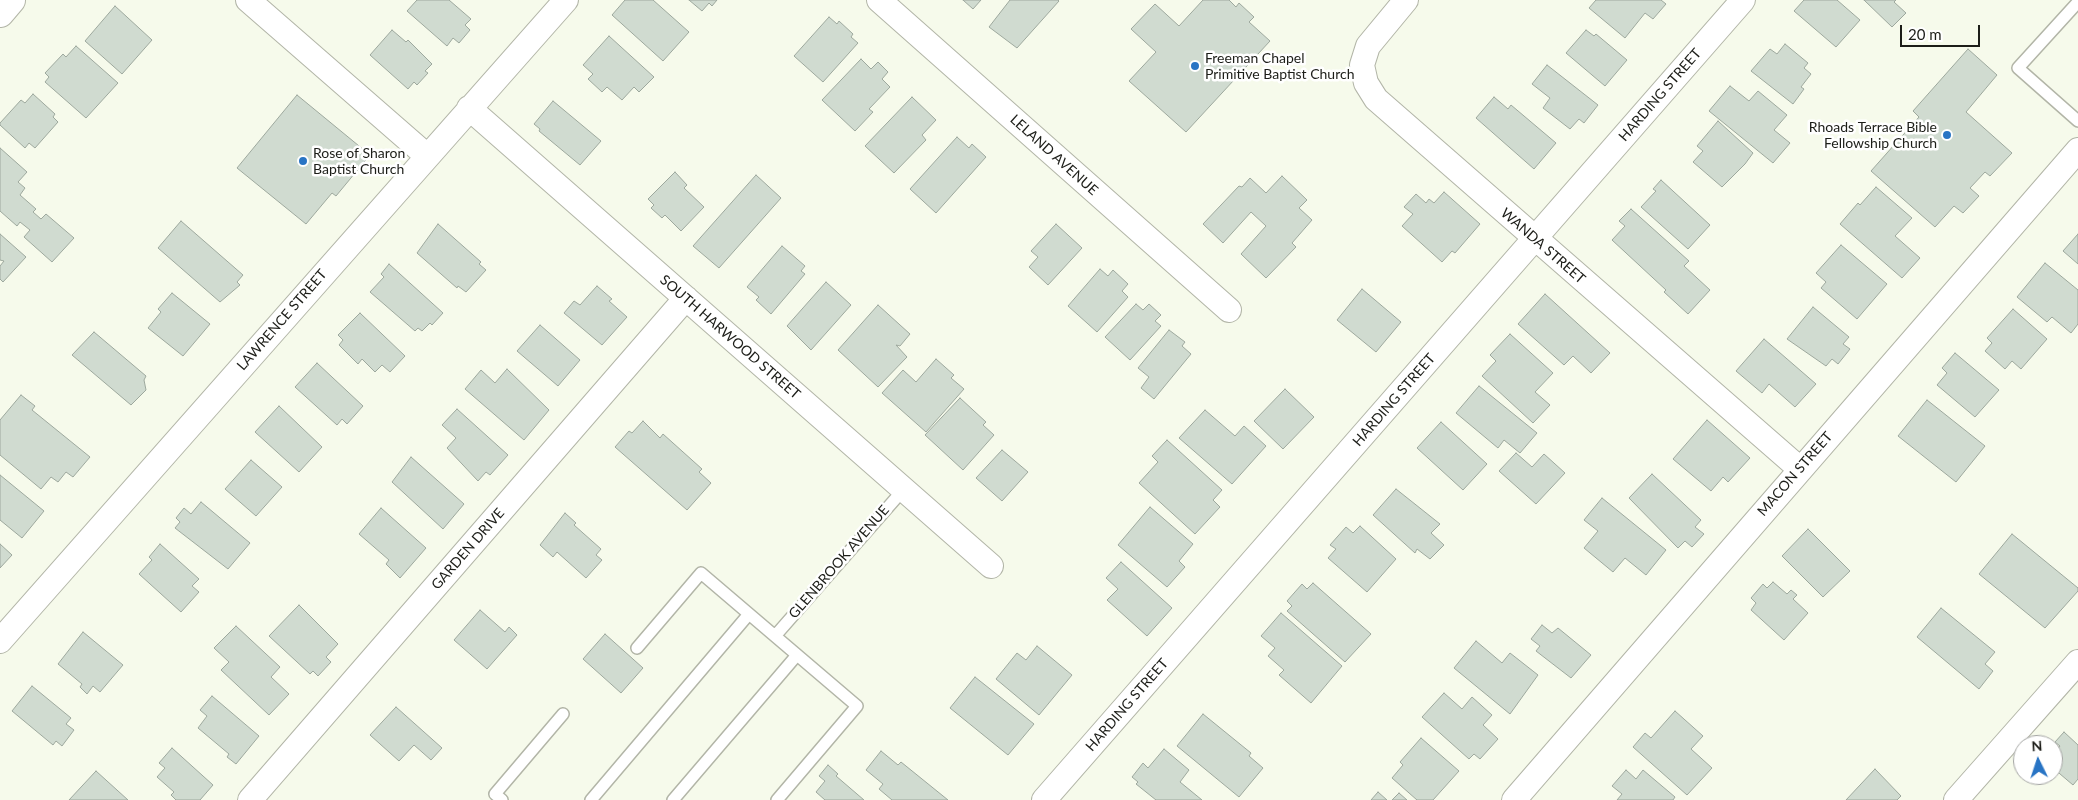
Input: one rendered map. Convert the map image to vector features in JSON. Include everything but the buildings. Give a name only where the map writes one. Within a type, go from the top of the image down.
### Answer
[{"type":"main road","points":[[0,12],[11,0]]},
{"type":"street","points":[[248,0],[427,156]]},
{"type":"street","name":"LAWRENCE STREET","points":[[0,641],[566,0]]},
{"type":"street","name":"LELAND AVENUE","points":[[879,0],[1229,310]]},
{"type":"street","name":"WANDA STREET","points":[[1405,0],[1368,46],[1362,65],[1366,83],[1376,99],[1534,239],[1800,469]]},
{"type":"street","name":"HARDING STREET","points":[[1044,800],[1743,0]]},
{"type":"street","name":"SOUTH HARWOOD STREET","points":[[469,108],[992,566]]},
{"type":"street","name":"MACON STREET","points":[[1514,800],[2078,150]]},
{"type":"street","name":"GARDEN DRIVE","points":[[250,800],[686,298]]},
{"type":"street","points":[[1956,800],[2078,662]]},
{"type":"lane","points":[[2078,2],[2018,68],[2078,121]]},
{"type":"lane","name":"GLENBROOK AVENUE","points":[[775,636],[904,489]]},
{"type":"lane","points":[[637,648],[701,574],[857,706],[777,800]]},
{"type":"lane","points":[[591,800],[749,614]]},
{"type":"lane","points":[[673,800],[797,655]]},
{"type":"lane","points":[[502,800],[495,794],[563,714]]},
{"type":"place","name":"Freeman Chapel Primitive Baptist Church","points":[[1195,66]]},
{"type":"place","name":"Rhoads Terrace Bible Fellowship Church","points":[[1947,135]]},
{"type":"place","name":"Rose of Sharon Baptist Church","points":[[303,161]]}]
